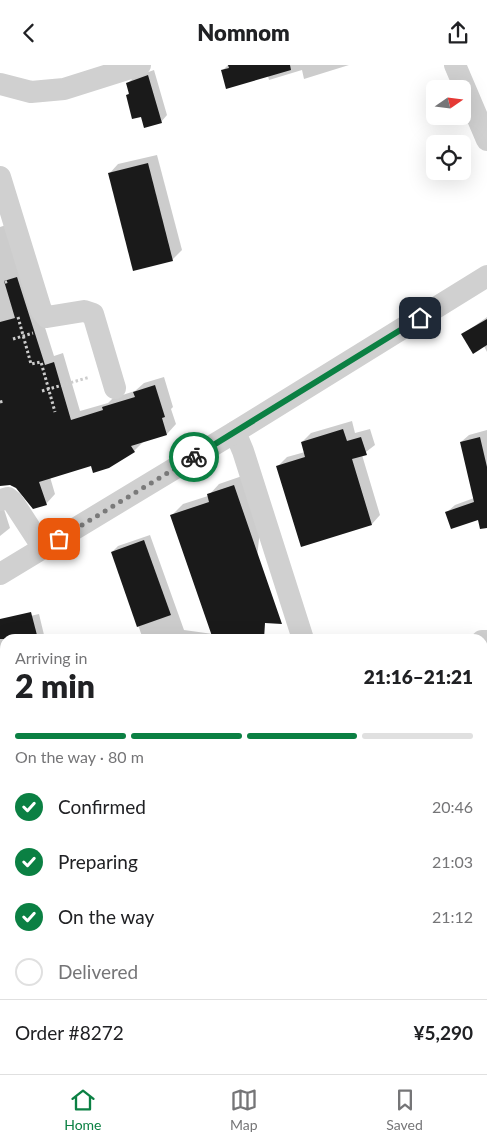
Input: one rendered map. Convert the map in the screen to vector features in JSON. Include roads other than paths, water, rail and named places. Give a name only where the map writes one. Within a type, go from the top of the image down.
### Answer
[{"type":"street","points":[[0,84],[31,92],[64,89],[140,65]]},
{"type":"street","points":[[455,65],[487,140]]},
{"type":"street","points":[[0,177],[41,310],[47,317],[84,311],[92,314],[113,380]]},
{"type":"street","points":[[0,574],[235,432],[487,276]]},
{"type":"street","points":[[235,432],[243,451],[301,634]]},
{"type":"street","points":[[0,499],[8,498],[13,502],[42,548]]}]
